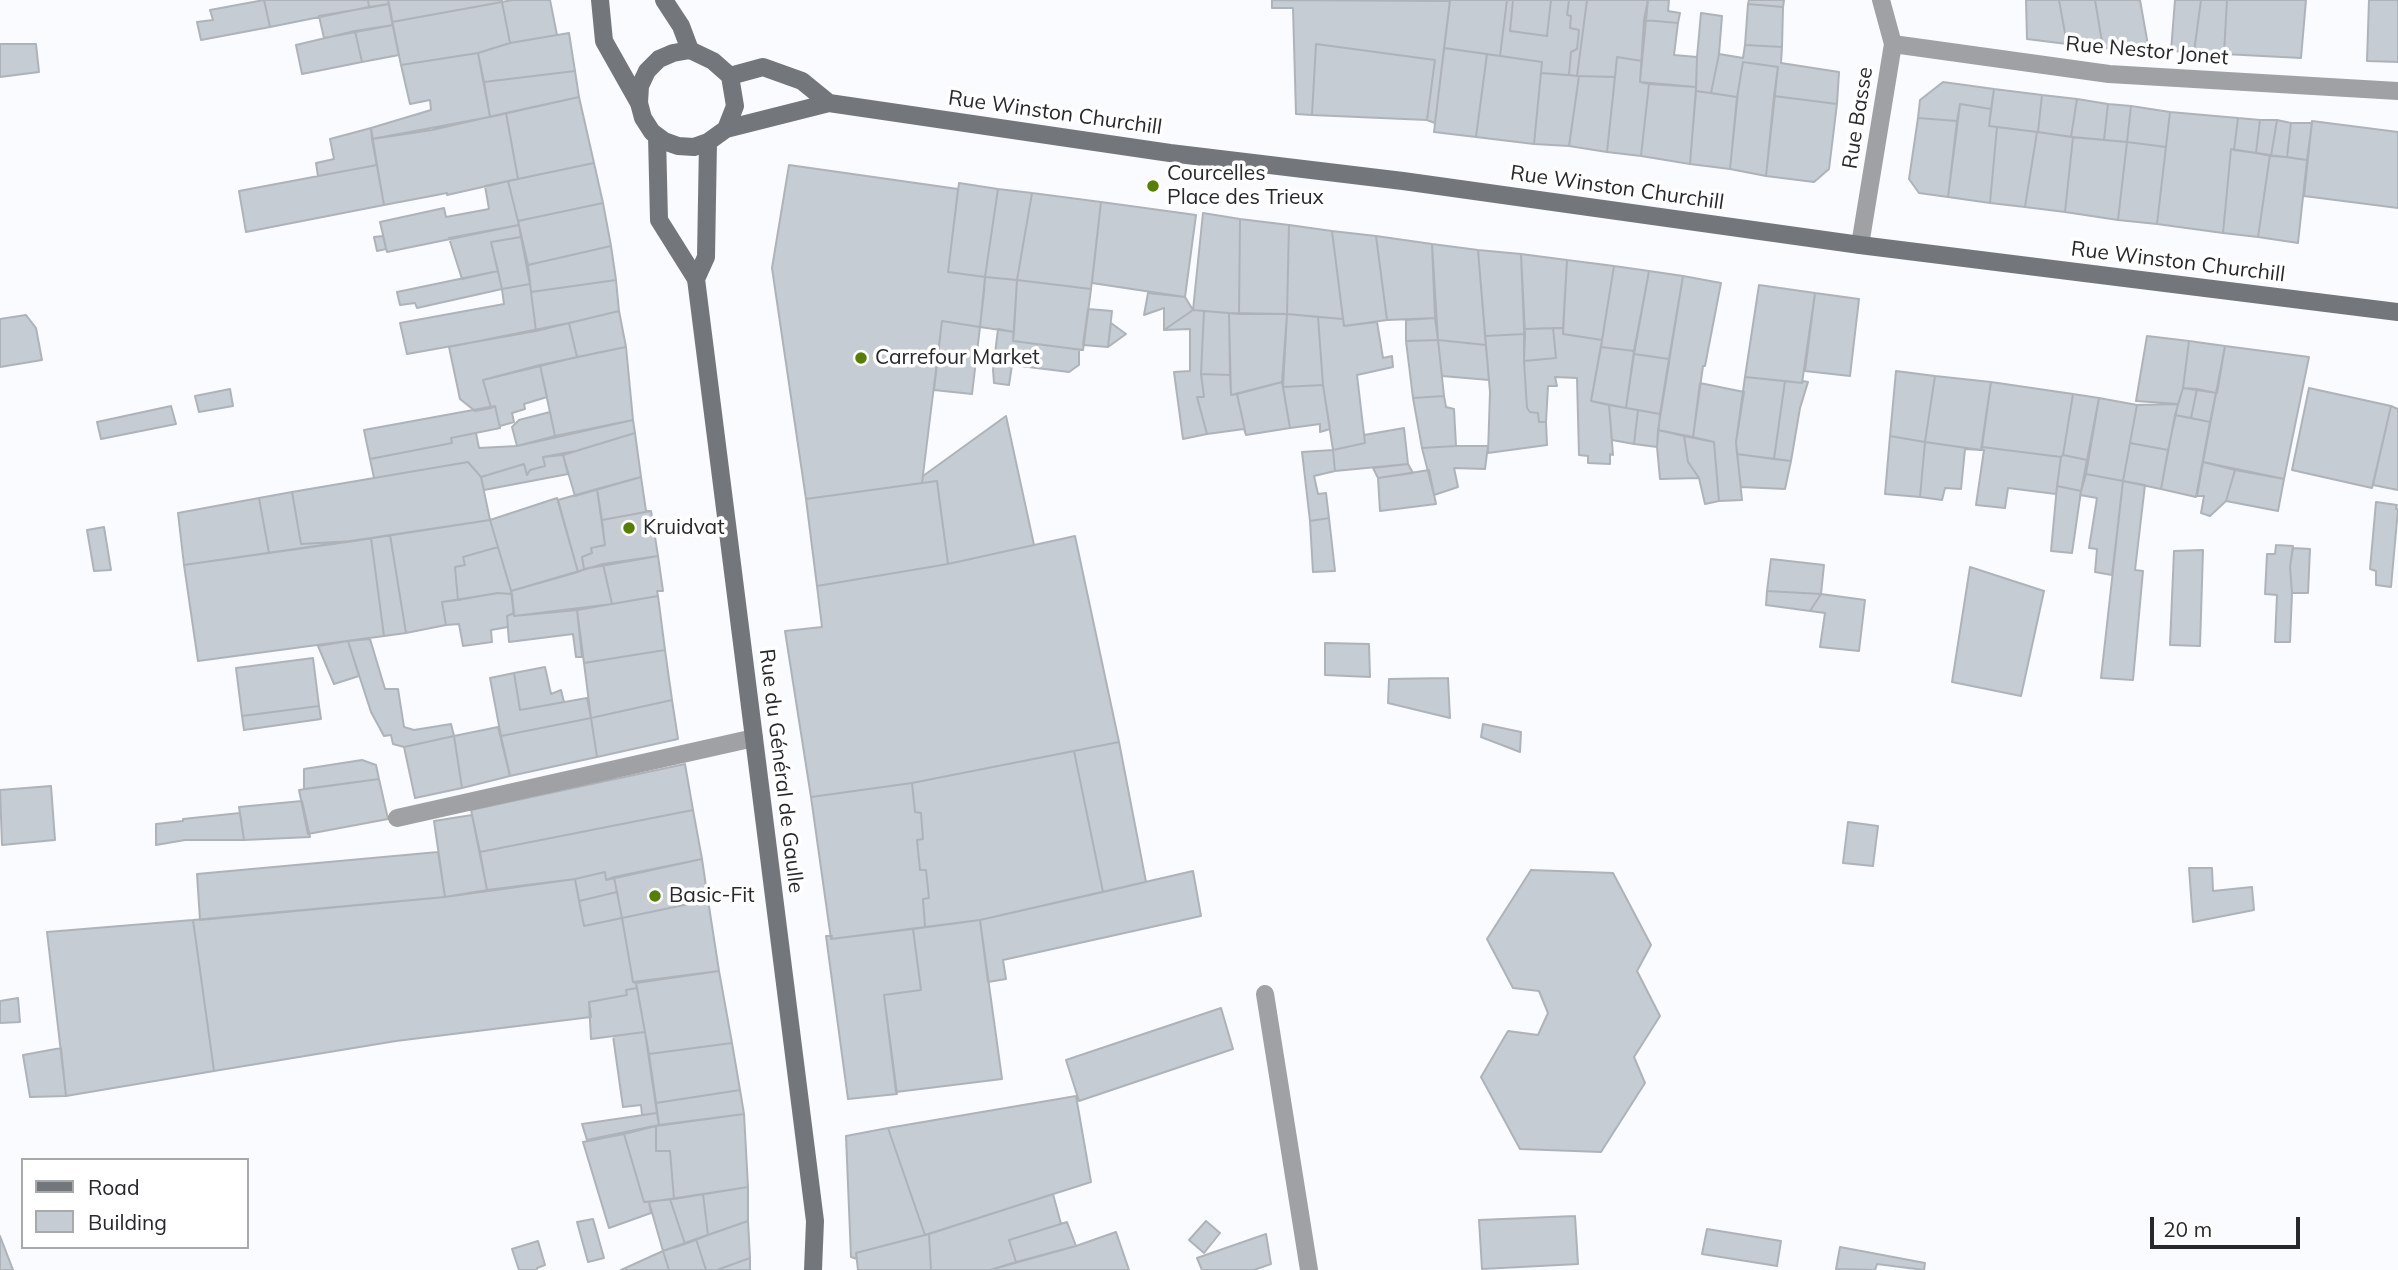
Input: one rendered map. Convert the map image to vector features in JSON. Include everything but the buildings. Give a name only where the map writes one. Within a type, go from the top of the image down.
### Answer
[{"type":"main road","points":[[600,0],[604,41],[639,103],[643,118],[652,132],[678,146],[694,147],[708,142],[726,129],[830,103]]},
{"type":"main road","points":[[664,0],[681,26],[690,50]]},
{"type":"main road","points":[[639,103],[640,86],[647,71],[659,59],[690,50],[713,61],[730,76],[735,106],[726,129]]},
{"type":"main road","points":[[730,76],[763,67],[802,81],[830,103]]},
{"type":"main road","name":"Rue Winston Churchill","points":[[830,103],[1170,153],[1403,181],[1860,245],[2398,312]]},
{"type":"main road","points":[[657,136],[659,220],[696,279]]},
{"type":"main road","points":[[696,279],[706,257],[708,142]]},
{"type":"main road","name":"Rue du Général de Gaulle","points":[[696,279],[815,1222],[813,1270]]},
{"type":"street","name":"Rue Basse","points":[[1860,245],[1893,44],[1881,0]]},
{"type":"street","name":"Rue Nestor Jonet","points":[[1893,44],[2109,74],[2398,91]]},
{"type":"street","points":[[397,818],[754,738]]},
{"type":"street","points":[[1265,994],[1309,1270]]},
{"type":"place","name":"Courcelles Place des Trieux","points":[[1153,186]]},
{"type":"place","name":"Carrefour Market","points":[[861,358]]},
{"type":"place","name":"Kruidvat","points":[[629,528]]},
{"type":"place","name":"Basic-Fit","points":[[655,896]]}]
